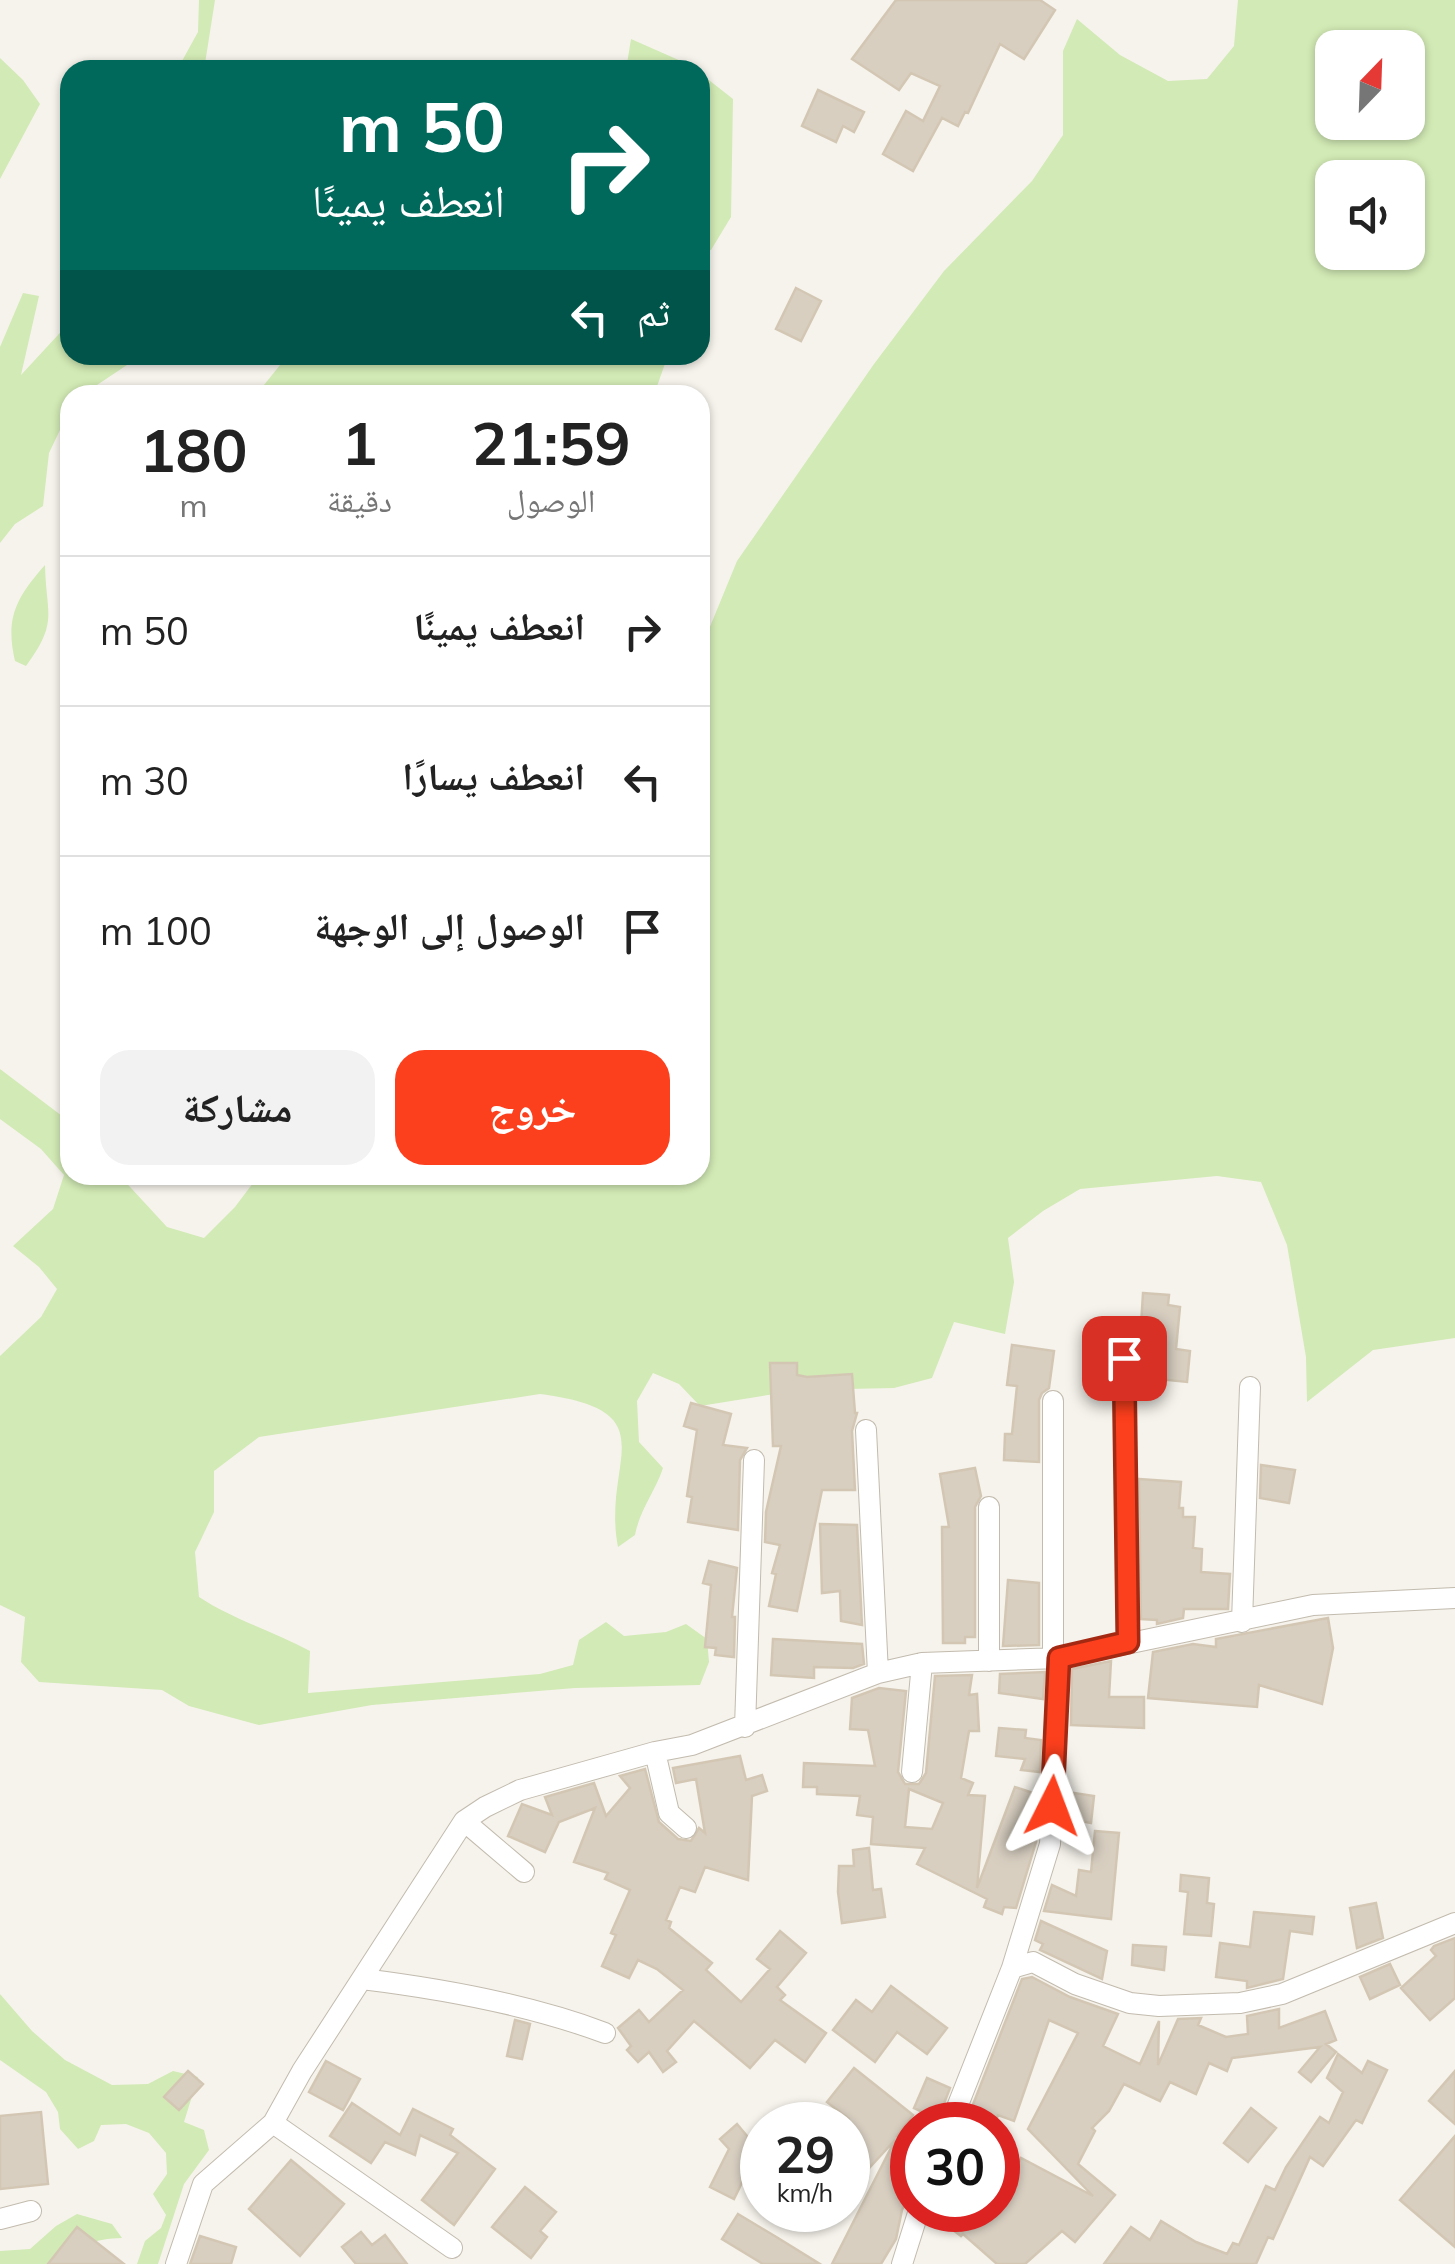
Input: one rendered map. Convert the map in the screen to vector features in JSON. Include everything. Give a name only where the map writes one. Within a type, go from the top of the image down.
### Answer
[{"type":"street","points":[[1124,1358],[1128,1642]]},
{"type":"street","points":[[1242,1622],[1250,1387]]},
{"type":"street","points":[[959,2102],[1012,1968],[1050,1844],[1056,1658],[1053,1401]]},
{"type":"street","points":[[866,1430],[878,1672]]},
{"type":"street","points":[[745,1727],[754,1460]]},
{"type":"street","points":[[989,1507],[989,1660]]},
{"type":"street","points":[[176,2264],[204,2184],[273,2122],[464,1822],[484,1807],[520,1790],[655,1752],[692,1746],[878,1672],[922,1663],[1056,1658],[1313,1605],[1455,1598]]},
{"type":"street","points":[[912,1772],[922,1663]]},
{"type":"street","points":[[655,1752],[668,1813],[686,1828]]},
{"type":"street","points":[[464,1822],[524,1872]]},
{"type":"street","points":[[1012,1968],[1033,1962],[1075,1984],[1130,2003],[1240,2003],[1282,1994],[1455,1923]]},
{"type":"street","points":[[362,1979],[426,1987],[555,2014],[605,2033]]},
{"type":"street","points":[[273,2122],[452,2248]]},
{"type":"street","points":[[0,2219],[31,2211]]},
{"type":"street","points":[[902,2264],[912,2232]]},
{"type":"green space","points":[[199,0],[215,0],[206,60],[183,60],[198,32]]},
{"type":"green space","points":[[1238,0],[1455,0],[1455,1338],[1373,1350],[1307,1402],[1306,1357],[1287,1245],[1261,1182],[1217,1176],[1080,1189],[1008,1238],[1014,1282],[1005,1334],[954,1322],[932,1378],[894,1388],[799,1390],[700,1406],[679,1384],[653,1373],[637,1401],[639,1442],[663,1468],[635,1535],[618,1547],[615,1516],[622,1444],[618,1427],[605,1413],[580,1402],[540,1394],[259,1437],[214,1471],[214,1512],[195,1552],[199,1597],[310,1651],[308,1693],[540,1674],[573,1665],[579,1640],[606,1622],[624,1636],[666,1632],[686,1624],[707,1639],[709,1662],[700,1685],[575,1688],[372,1705],[259,1725],[189,1706],[162,1690],[39,1682],[21,1662],[25,1617],[0,1605],[0,1356],[41,1317],[57,1289],[39,1267],[13,1246],[53,1209],[61,1185],[128,1185],[167,1227],[204,1238],[252,1185],[710,1185],[710,627],[737,561],[944,271],[1032,181],[1063,135],[1063,51],[1077,19],[1120,55],[1168,81],[1207,79],[1234,46]]},
{"type":"green space","points":[[631,39],[679,60],[628,60]]},
{"type":"green space","points":[[0,58],[40,104],[0,179]]},
{"type":"green space","points":[[710,81],[733,99],[731,217],[711,250]]},
{"type":"green space","points":[[23,293],[39,296],[21,375],[60,333],[60,365],[127,365],[97,385],[60,385],[60,430],[49,453],[43,506],[15,524],[0,543],[0,347]]},
{"type":"green space","points":[[280,365],[664,365],[658,385],[264,385]]},
{"type":"green space","points":[[45,565],[47,627],[26,666],[15,661],[12,620],[20,599]]},
{"type":"green space","points":[[0,1069],[60,1114],[60,1170],[41,1149],[0,1119]]},
{"type":"green space","points":[[0,1994],[32,2031],[65,2060],[112,2085],[148,2084],[173,2071],[198,2077],[184,2122],[204,2130],[209,2150],[184,2184],[158,2264],[137,2264],[145,2241],[161,2228],[166,2215],[153,2194],[167,2174],[166,2153],[149,2133],[126,2124],[101,2125],[94,2141],[78,2149],[60,2129],[58,2112],[46,2092],[0,2060]]},
{"type":"green space","points":[[77,2214],[112,2224],[122,2238],[88,2244],[60,2264],[0,2264],[0,2251],[30,2249]]},
{"type":"building","points":[[896,0],[1040,0],[1055,10],[1024,59],[1000,44],[968,113],[958,126],[942,118],[913,171],[883,154],[906,111],[923,121],[940,86],[911,73],[899,90],[852,59]]},
{"type":"building","points":[[818,90],[864,112],[854,132],[843,126],[836,142],[802,126]]},
{"type":"building","points":[[796,288],[821,301],[801,341],[776,329]]},
{"type":"building","points":[[1143,1293],[1169,1295],[1168,1305],[1180,1307],[1176,1349],[1190,1351],[1187,1382],[1138,1377]]},
{"type":"building","points":[[1012,1345],[1054,1351],[1049,1388],[1039,1400],[1039,1462],[1004,1460],[1005,1434],[1012,1434],[1017,1386],[1007,1385]]},
{"type":"building","points":[[770,1363],[797,1363],[797,1375],[807,1377],[852,1374],[857,1413],[852,1431],[855,1490],[822,1490],[797,1611],[769,1606],[780,1545],[765,1542],[766,1512],[781,1446],[773,1446]]},
{"type":"building","points":[[691,1403],[731,1414],[723,1445],[747,1448],[740,1460],[738,1530],[688,1522],[692,1497],[687,1496],[697,1430],[684,1426]]},
{"type":"building","points":[[1261,1465],[1295,1470],[1289,1503],[1260,1498]]},
{"type":"building","points":[[975,1468],[981,1496],[975,1507],[975,1637],[965,1637],[965,1643],[943,1643],[942,1527],[949,1527],[940,1474]]},
{"type":"building","points":[[1139,1479],[1181,1482],[1179,1508],[1183,1508],[1183,1517],[1195,1517],[1193,1548],[1202,1549],[1201,1572],[1230,1574],[1228,1609],[1184,1609],[1183,1618],[1157,1624],[1157,1620],[1141,1619]]},
{"type":"building","points":[[820,1524],[857,1525],[862,1625],[841,1621],[840,1591],[822,1593]]},
{"type":"building","points":[[709,1561],[737,1568],[732,1617],[734,1657],[715,1655],[716,1648],[705,1647],[711,1585],[703,1583]]},
{"type":"building","points":[[1008,1580],[1039,1583],[1039,1645],[1003,1646]]},
{"type":"building","points":[[1328,1618],[1333,1648],[1322,1704],[1259,1685],[1257,1707],[1148,1698],[1153,1652],[1193,1644],[1216,1647],[1216,1639]]},
{"type":"building","points":[[773,1639],[862,1644],[864,1664],[853,1668],[814,1667],[814,1678],[771,1675]]},
{"type":"building","points":[[1111,1661],[1109,1697],[1144,1697],[1144,1728],[1071,1725],[1072,1669]]},
{"type":"building","points":[[1045,1672],[1043,1699],[999,1693],[1000,1674]]},
{"type":"building","points":[[972,1675],[969,1695],[977,1694],[979,1731],[969,1731],[961,1778],[973,1783],[968,1795],[985,1796],[977,1888],[1015,1787],[1039,1795],[1036,1842],[1016,1908],[1004,1907],[1002,1914],[984,1907],[987,1899],[917,1864],[925,1848],[871,1844],[873,1817],[857,1815],[860,1796],[817,1794],[817,1787],[803,1787],[804,1763],[875,1766],[868,1730],[850,1729],[852,1698],[879,1688],[906,1691],[898,1772],[905,1784],[919,1784],[926,1773],[935,1676]],"holes":[[[909,1789],[943,1803],[932,1829],[905,1827]]]},
{"type":"building","points":[[999,1728],[1026,1730],[1025,1738],[1041,1740],[1040,1772],[1021,1770],[1025,1759],[996,1756]]},
{"type":"building","points":[[740,1756],[746,1780],[762,1775],[767,1791],[752,1796],[748,1880],[705,1867],[695,1892],[680,1887],[666,1920],[671,1922],[669,1928],[712,1963],[706,1970],[741,2002],[770,1969],[757,1959],[780,1931],[806,1953],[777,1987],[785,1995],[780,2000],[826,2033],[805,2062],[775,2040],[750,2068],[694,2021],[667,2051],[676,2062],[663,2072],[649,2052],[638,2062],[627,2050],[631,2046],[618,2028],[639,2010],[649,2022],[683,1990],[657,1969],[638,1960],[629,1978],[602,1966],[630,1890],[605,1879],[608,1873],[574,1862],[595,1808],[559,1822],[545,1852],[508,1836],[522,1804],[552,1815],[545,1797],[594,1783],[606,1816],[630,1788],[620,1776],[645,1769],[659,1822],[678,1839],[691,1841],[699,1828],[705,1833],[696,1779],[676,1783],[673,1768]]},
{"type":"building","points":[[1074,1793],[1094,1796],[1091,1823],[1065,1818],[1066,1805],[1071,1807]]},
{"type":"building","points":[[1095,1831],[1119,1833],[1111,1919],[1044,1911],[1052,1885],[1076,1896],[1079,1870],[1091,1872]]},
{"type":"building","points":[[869,1848],[873,1890],[881,1889],[885,1917],[842,1923],[839,1866],[854,1866],[853,1850]]},
{"type":"building","points":[[1181,1875],[1209,1878],[1207,1903],[1214,1904],[1211,1936],[1184,1934],[1188,1892],[1180,1891]]},
{"type":"building","points":[[1376,1903],[1383,1938],[1357,1948],[1350,1908]]},
{"type":"building","points":[[1254,1912],[1314,1917],[1312,1934],[1290,1931],[1283,1979],[1247,1988],[1247,1981],[1216,1977],[1220,1943],[1250,1947]]},
{"type":"building","points":[[1041,1921],[1107,1951],[1102,1979],[1040,1950],[1043,1944],[1035,1940]]},
{"type":"building","points":[[1455,1938],[1455,1998],[1430,2020],[1401,1988],[1436,1956],[1431,1950],[1434,1946]]},
{"type":"building","points":[[1133,1945],[1166,1947],[1164,1970],[1132,1965]]},
{"type":"building","points":[[1390,1964],[1400,1985],[1370,1999],[1360,1977]]},
{"type":"building","points":[[1032,1977],[1070,1997],[1118,2014],[1103,2046],[1140,2064],[1159,2021],[1158,2065],[1178,2019],[1201,2018],[1198,2025],[1226,2037],[1248,2034],[1247,2016],[1279,2009],[1279,2028],[1325,2011],[1336,2040],[1326,2044],[1336,2052],[1311,2082],[1299,2072],[1320,2047],[1232,2058],[1227,2071],[1209,2063],[1196,2094],[1170,2082],[1160,2101],[1124,2084],[1109,2111],[1092,2128],[1095,2131],[1078,2164],[1115,2195],[1075,2242],[1062,2231],[1025,2264],[997,2264],[956,2232],[1020,2232],[1021,2158],[1093,2196],[1028,2129],[1078,2033],[1049,2020],[1020,2104],[974,2102],[1022,1979]]},
{"type":"building","points":[[891,1986],[947,2028],[927,2054],[897,2032],[875,2062],[833,2030],[856,2000],[872,2012]]},
{"type":"building","points":[[515,2020],[530,2024],[522,2059],[507,2056]]},
{"type":"building","points":[[1338,2054],[1362,2073],[1368,2061],[1387,2070],[1362,2123],[1356,2120],[1323,2166],[1310,2157],[1273,2239],[1268,2237],[1256,2264],[1104,2264],[1131,2227],[1150,2240],[1161,2221],[1196,2242],[1227,2254],[1233,2243],[1239,2245],[1266,2186],[1275,2190],[1320,2117],[1329,2123],[1343,2092],[1327,2078]]},
{"type":"building","points":[[326,2061],[360,2079],[343,2110],[309,2092]]},
{"type":"building","points":[[854,2068],[897,2102],[890,2102],[890,2145],[870,2167],[870,2102],[827,2102]]},
{"type":"building","points":[[188,2071],[203,2084],[179,2110],[164,2097]]},
{"type":"building","points":[[1455,2071],[1455,2124],[1429,2101]]},
{"type":"building","points":[[927,2078],[950,2088],[945,2102],[917,2102]]},
{"type":"building","points":[[352,2103],[400,2135],[413,2109],[453,2129],[450,2135],[495,2169],[454,2225],[422,2200],[458,2153],[420,2135],[415,2155],[385,2142],[371,2163],[330,2136]]},
{"type":"building","points":[[1251,2108],[1276,2128],[1248,2162],[1224,2143]]},
{"type":"building","points":[[41,2112],[48,2184],[0,2189],[0,2116]]},
{"type":"building","points":[[737,2124],[740,2128],[740,2187],[734,2199],[710,2187],[729,2149],[720,2139]]},
{"type":"building","points":[[1455,2136],[1455,2247],[1400,2200]]},
{"type":"building","points":[[890,2150],[890,2232],[897,2232],[896,2239],[881,2264],[832,2264],[848,2232],[870,2232],[870,2189]]},
{"type":"building","points":[[291,2160],[344,2204],[300,2256],[249,2209]]},
{"type":"building","points":[[525,2187],[556,2212],[540,2231],[547,2237],[531,2258],[492,2227]]},
{"type":"building","points":[[738,2214],[740,2232],[768,2232],[820,2264],[763,2264],[722,2239]]},
{"type":"building","points":[[77,2227],[124,2264],[48,2264]]},
{"type":"building","points":[[361,2232],[372,2245],[385,2235],[407,2264],[356,2264],[342,2247]]},
{"type":"building","points":[[200,2236],[236,2247],[231,2264],[190,2264]]},
{"type":"route","points":[[1052,1806],[1059,1658],[1128,1642],[1124,1358]]}]
